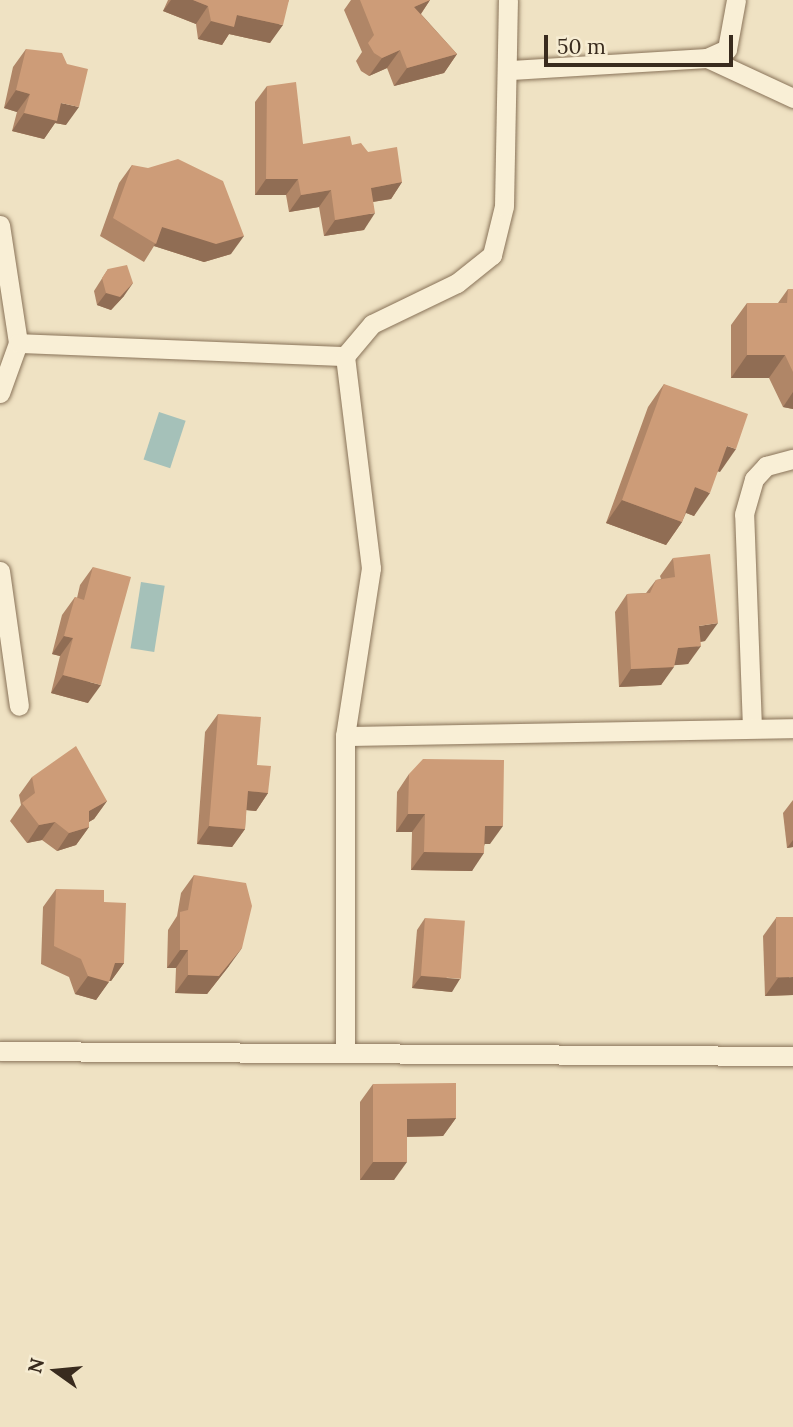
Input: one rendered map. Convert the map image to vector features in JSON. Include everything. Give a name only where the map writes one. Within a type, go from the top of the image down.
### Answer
[{"type":"street","points":[[345,1049],[345,736],[370,568],[345,356],[372,324],[457,283],[492,255],[504,206],[510,70],[508,0]]},
{"type":"street","points":[[510,70],[706,58],[727,49],[736,0]]},
{"type":"street","points":[[706,58],[793,98]]},
{"type":"street","points":[[0,225],[18,343],[0,393]]},
{"type":"street","points":[[18,343],[345,356]]},
{"type":"street","points":[[752,728],[746,505],[766,466],[793,459]]},
{"type":"street","points":[[0,571],[19,706]]},
{"type":"street","points":[[345,736],[793,728]]},
{"type":"street","points":[[0,1051],[345,1049],[793,1056]]},
{"type":"water","points":[[159,412],[186,421],[170,468],[144,460]]},
{"type":"water","points":[[141,582],[165,586],[154,652],[131,648]]},
{"type":"building","points":[[193,0],[289,0],[283,25],[237,15],[234,27],[211,21],[208,6]]},
{"type":"building","points":[[360,0],[430,0],[414,7],[457,54],[407,68],[400,50],[382,58],[374,53],[368,43],[374,35]]},
{"type":"building","points":[[26,49],[62,53],[67,64],[88,69],[79,107],[61,103],[57,121],[24,113],[30,94],[16,90]]},
{"type":"building","points":[[296,82],[303,144],[350,136],[352,145],[361,143],[368,152],[397,147],[402,182],[371,188],[375,213],[335,220],[331,190],[301,195],[298,179],[266,179],[267,86]]},
{"type":"building","points":[[178,159],[223,181],[244,236],[216,244],[162,227],[156,244],[113,218],[132,165],[148,168]]},
{"type":"building","points":[[127,265],[133,283],[120,297],[106,293],[102,278],[108,269]]},
{"type":"building","points":[[788,289],[793,289],[793,372],[785,355],[747,355],[747,303],[787,303]]},
{"type":"building","points":[[664,384],[748,414],[736,449],[727,446],[710,493],[695,487],[682,522],[622,500]]},
{"type":"building","points":[[710,554],[718,623],[699,626],[701,646],[678,648],[674,667],[631,669],[627,594],[650,593],[656,580],[675,577],[673,558]]},
{"type":"building","points":[[93,567],[131,577],[101,685],[63,675],[73,638],[64,636],[75,597],[84,600]]},
{"type":"building","points":[[218,714],[261,717],[257,765],[271,766],[268,793],[248,791],[245,829],[209,826]]},
{"type":"building","points":[[76,746],[107,801],[89,811],[89,827],[69,833],[55,822],[39,825],[22,803],[35,793],[32,777]]},
{"type":"building","points":[[423,759],[504,760],[503,826],[485,826],[484,853],[424,852],[425,814],[408,814],[409,774]]},
{"type":"building","points":[[194,875],[246,883],[252,906],[242,948],[219,976],[188,975],[188,950],[180,950],[180,912],[188,910]]},
{"type":"building","points":[[56,889],[104,890],[104,902],[126,903],[124,963],[115,963],[109,982],[88,976],[81,959],[54,946]]},
{"type":"building","points":[[776,917],[793,917],[793,977],[776,977]]},
{"type":"building","points":[[425,918],[465,921],[461,979],[421,976]]},
{"type":"building","points":[[456,1083],[456,1118],[407,1119],[407,1162],[373,1162],[373,1084]]}]
